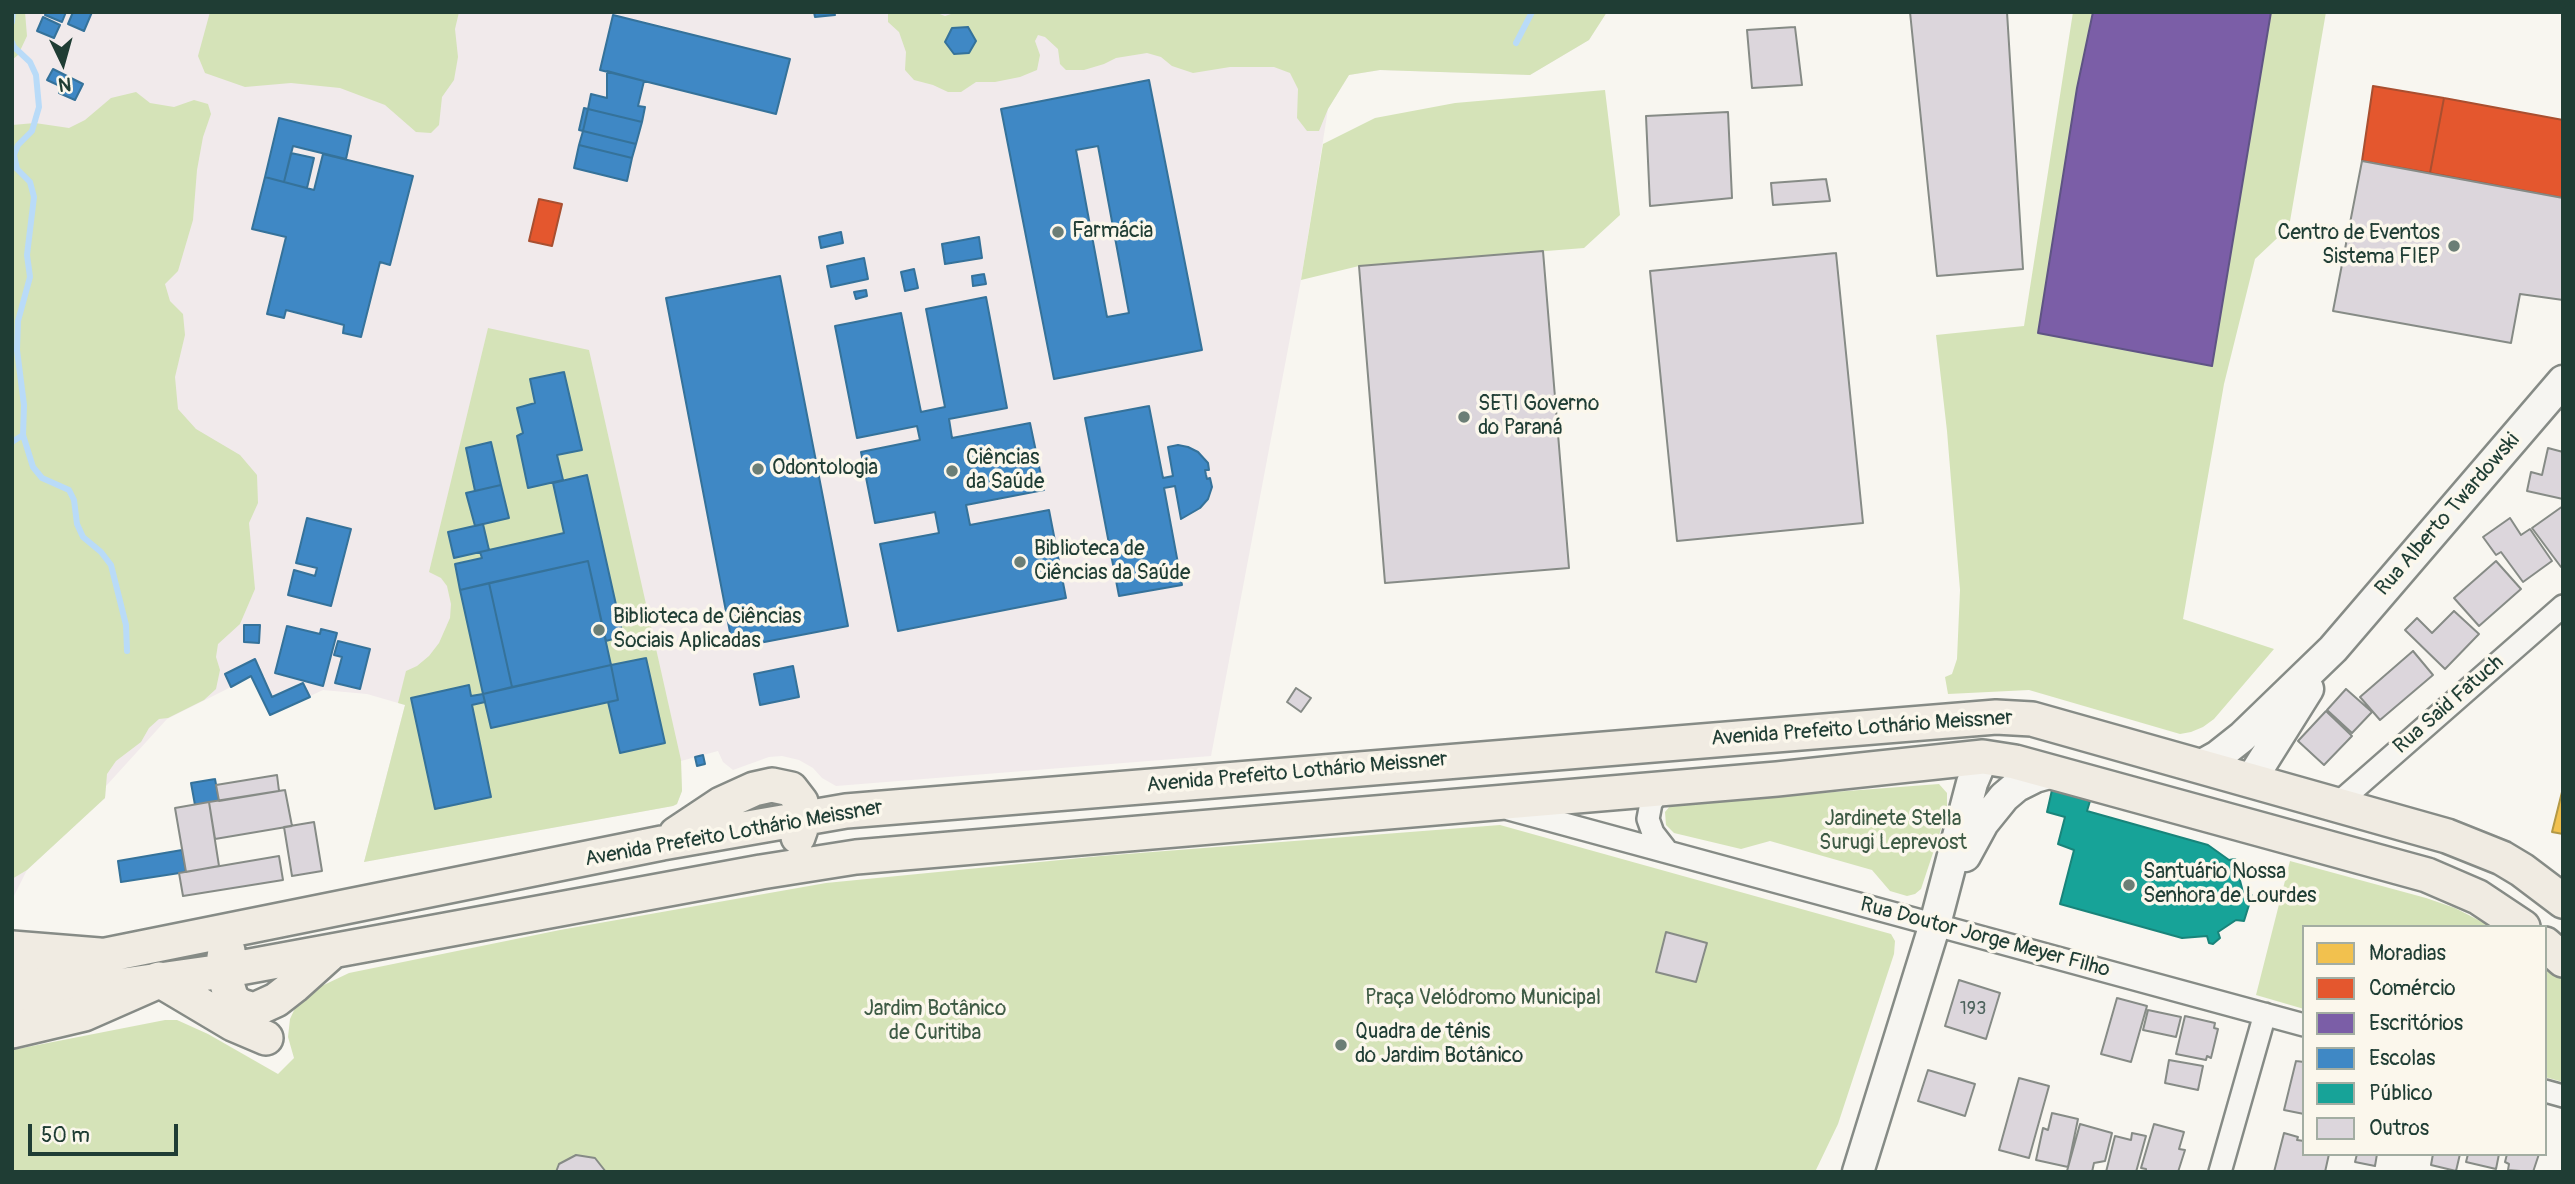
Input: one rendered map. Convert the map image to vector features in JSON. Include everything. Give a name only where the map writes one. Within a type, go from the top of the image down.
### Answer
[{"type":"highway","points":[[12,949],[99,956]]},
{"type":"highway","points":[[12,1030],[83,1013],[159,980]]},
{"type":"main road","name":"Rua Alberto Twardowski","points":[[2200,766],[2242,737],[2333,649],[2563,382]]},
{"type":"main road","name":"Rua Alberto Twardowski","points":[[2250,780],[2333,649]]},
{"type":"main road","name":"Avenida Prefeito Lothário Meissner","points":[[12,974],[662,843],[804,817],[860,810],[1975,718],[2032,719],[2447,836],[2473,845],[2522,870],[2563,901]]},
{"type":"main road","points":[[1858,1172],[1936,924],[1972,783],[1992,743],[2008,730],[2032,719]]},
{"type":"main road","points":[[1773,734],[1777,779]]},
{"type":"main road","name":"Avenida Prefeito Lothário Meissner","points":[[12,1004],[223,971],[761,872],[884,853],[1777,779],[1983,757],[2053,772],[2427,875],[2478,897],[2520,925]]},
{"type":"main road","points":[[1936,924],[1972,839],[1992,809],[2017,786],[2053,772]]},
{"type":"main road","points":[[1294,774],[1297,819]]},
{"type":"main road","points":[[2183,808],[2210,807],[2225,803],[2238,794],[2250,780]]},
{"type":"main road","points":[[761,872],[790,848],[801,833],[804,817]]},
{"type":"main road","points":[[266,923],[232,945],[224,957],[223,971],[232,1000],[241,1006],[254,1010],[276,1000],[333,951]]},
{"type":"main road","points":[[2547,946],[2563,960]]},
{"type":"main road","points":[[159,980],[233,1024],[266,1038]]},
{"type":"street","name":"Rua Said Fatuch","points":[[2336,804],[2563,606]]},
{"type":"street","points":[[1667,851],[1653,833],[1648,819],[1651,803],[1658,793],[1668,788]]},
{"type":"street","name":"Rua Doutor Jorge Meyer Filho","points":[[1489,803],[2302,1024]]},
{"type":"street","points":[[2220,1172],[2265,1014]]},
{"type":"shaded area","points":[[12,12],[1607,12],[1589,40],[1530,75],[1380,70],[1349,75],[1328,109],[1301,280],[1211,756],[836,786],[799,760],[782,756],[769,757],[733,770],[723,762],[718,751],[681,761],[682,791],[677,804],[673,806],[364,862],[405,705],[367,694],[323,690],[270,715],[251,677],[167,719],[106,786],[105,798],[27,870],[12,900]]},
{"type":"green space","points":[[12,12],[25,12],[27,36],[18,55],[12,60]]},
{"type":"green space","points":[[210,12],[459,12],[455,29],[458,57],[454,80],[442,97],[439,125],[431,133],[416,132],[385,105],[340,88],[291,83],[245,87],[205,73],[198,56]]},
{"type":"green space","points":[[888,12],[934,12],[945,16],[957,12],[1607,12],[1589,40],[1530,75],[1380,70],[1349,75],[1328,109],[1319,131],[1307,131],[1297,118],[1298,89],[1290,73],[1274,67],[1230,67],[1193,73],[1147,53],[1116,58],[1084,70],[1066,70],[1060,64],[1058,49],[1045,37],[1038,35],[1035,41],[1040,55],[1037,70],[995,82],[976,82],[961,92],[948,92],[914,80],[905,70],[906,52],[899,32],[888,22]]},
{"type":"green space","points":[[2073,12],[2326,12],[2289,227],[2255,259],[2224,384],[2183,619],[2274,649],[2214,719],[2203,727],[2180,734],[2029,690],[1948,694],[1945,677],[1952,674],[1957,659],[1960,590],[1936,335],[2024,326]]},
{"type":"green space","points":[[1605,90],[1620,215],[1584,248],[1359,266],[1301,280],[1323,144],[1375,118],[1455,103]]},
{"type":"green space","points":[[136,92],[150,103],[174,107],[194,100],[208,104],[211,114],[203,137],[197,170],[193,220],[178,271],[165,284],[170,301],[183,314],[185,335],[175,377],[178,409],[196,429],[240,455],[257,475],[258,503],[249,523],[255,589],[240,624],[218,644],[216,657],[220,670],[216,689],[204,700],[168,718],[159,719],[149,728],[141,742],[116,761],[107,774],[105,798],[27,870],[12,879],[12,125],[35,123],[69,128],[85,120],[111,98]]},
{"type":"green space","points":[[488,328],[589,350],[681,760],[682,791],[677,804],[673,806],[364,862],[405,705],[398,703],[406,671],[429,656],[439,643],[450,618],[451,604],[447,586],[441,578],[429,572]]},
{"type":"green space","name":"Jardinete Stella Surugi Leprevost","points":[[1939,784],[1947,793],[1947,811],[1921,889],[1907,896],[1890,891],[1872,870],[1770,841],[1741,849],[1674,833],[1666,825],[1665,812],[1676,804]]},
{"type":"green space","points":[[1500,825],[1891,934],[1895,941],[1894,954],[1838,1124],[1815,1172],[12,1172],[12,1050],[165,1020],[177,1020],[208,1034],[278,1074],[294,1058],[288,1037],[290,1019],[307,993],[349,973],[560,930],[826,883],[1101,856]]},
{"type":"green space","points":[[2290,861],[2426,898],[2455,908],[2488,925],[2302,925],[2302,1008],[2256,995]]},
{"type":"green space","points":[[2547,968],[2563,980],[2563,1082],[2547,1078]]},
{"type":"building: Moradias","points":[[2563,788],[2563,834],[2552,832]]},
{"type":"building: Comércio","points":[[2373,86],[2444,98],[2430,173],[2362,161]]},
{"type":"building: Comércio","points":[[2444,98],[2563,120],[2563,198],[2430,173]]},
{"type":"building: Comércio","points":[[539,199],[562,204],[552,246],[529,241]]},
{"type":"building: Escritórios","points":[[2093,12],[2271,12],[2212,366],[2038,333],[2077,88]]},
{"type":"building: Escolas","points":[[46,12],[66,12],[62,22],[45,15]]},
{"type":"building: Escolas","points":[[73,12],[92,12],[84,31],[68,24]]},
{"type":"building: Escolas","points":[[814,12],[834,12],[835,15],[815,17]]},
{"type":"building: Escolas","points":[[613,15],[790,59],[776,114],[600,70]]},
{"type":"building: Escolas","points":[[43,17],[60,25],[54,38],[37,31]]},
{"type":"building: Escolas","points":[[968,27],[976,41],[969,53],[954,54],[945,42],[952,28]]},
{"type":"building: Escolas","points":[[53,69],[83,84],[75,100],[59,93],[62,87],[47,80]]},
{"type":"building: Escolas","points":[[607,71],[644,81],[638,106],[645,107],[642,122],[588,109],[591,94],[607,98]]},
{"type":"building: Escolas","name":"Farmácia","points":[[1149,80],[1202,350],[1054,379],[1001,109]],"holes":[[[1098,146],[1129,313],[1107,317],[1076,150]]]},
{"type":"building: Escolas","points":[[584,108],[588,109],[583,131],[579,130]]},
{"type":"building: Escolas","points":[[588,109],[642,122],[636,144],[583,131]]},
{"type":"building: Escolas","points":[[279,118],[351,136],[346,159],[293,146],[284,182],[265,177]]},
{"type":"building: Escolas","points":[[583,131],[636,144],[632,158],[579,145]]},
{"type":"building: Escolas","points":[[579,145],[632,158],[627,181],[574,168]]},
{"type":"building: Escolas","points":[[291,153],[314,158],[307,188],[284,182]]},
{"type":"building: Escolas","points":[[323,154],[413,176],[390,265],[380,262],[361,337],[343,333],[344,325],[286,310],[284,318],[267,314],[286,237],[252,229],[265,177],[314,190]]},
{"type":"building: Escolas","points":[[841,232],[843,243],[821,248],[819,237]]},
{"type":"building: Escolas","points":[[979,237],[982,258],[945,264],[942,244]]},
{"type":"building: Escolas","points":[[864,258],[868,279],[831,287],[827,266]]},
{"type":"building: Escolas","points":[[914,269],[918,288],[905,291],[901,272]]},
{"type":"building: Escolas","points":[[984,274],[986,284],[973,286],[972,276]]},
{"type":"building: Escolas","name":"Odontologia","points":[[780,276],[848,626],[733,648],[666,298]]},
{"type":"building: Escolas","points":[[866,290],[867,296],[856,299],[854,292]]},
{"type":"building: Escolas","name":"Ciências da Saúde","points":[[986,297],[1007,408],[949,419],[952,438],[1030,423],[1044,490],[966,505],[970,525],[1049,510],[1066,598],[898,631],[880,544],[939,533],[935,512],[875,523],[861,452],[920,440],[917,426],[857,438],[835,326],[901,313],[921,412],[945,407],[926,309]]},
{"type":"building: Escolas","points":[[564,372],[582,450],[557,455],[563,480],[528,488],[517,436],[523,433],[517,408],[535,403],[530,379]]},
{"type":"building: Escolas","points":[[1149,406],[1163,478],[1173,476],[1168,447],[1178,445],[1198,452],[1208,463],[1209,470],[1205,470],[1212,487],[1208,499],[1200,508],[1181,519],[1175,486],[1164,488],[1182,585],[1119,596],[1085,418]]},
{"type":"building: Escolas","points":[[491,442],[501,485],[475,491],[466,448]]},
{"type":"building: Escolas","points":[[587,475],[623,636],[606,641],[588,561],[460,590],[455,564],[482,558],[480,552],[564,533],[553,483]]},
{"type":"building: Escolas","points":[[501,485],[509,518],[475,526],[466,493]]},
{"type":"building: Escolas","points":[[307,518],[351,529],[331,606],[288,595],[294,570],[315,576],[317,568],[296,563]]},
{"type":"building: Escolas","points":[[483,524],[489,550],[454,558],[448,532]]},
{"type":"building: Escolas","points":[[588,561],[611,665],[512,687],[489,583]]},
{"type":"building: Escolas","points":[[489,583],[512,687],[483,694],[460,590]]},
{"type":"building: Escolas","points":[[244,625],[260,625],[259,643],[244,642]]},
{"type":"building: Escolas","points":[[287,626],[320,634],[321,629],[337,633],[323,686],[275,673]]},
{"type":"building: Escolas","points":[[338,641],[370,649],[360,689],[335,683],[342,657],[334,655]]},
{"type":"building: Escolas","points":[[646,658],[665,743],[620,753],[608,702],[618,700],[611,665]]},
{"type":"building: Escolas","points":[[255,659],[272,697],[303,683],[310,697],[270,715],[251,676],[231,687],[225,674]]},
{"type":"building: Escolas","points":[[611,665],[618,700],[491,728],[483,694]]},
{"type":"building: Escolas","points":[[793,666],[799,697],[760,705],[754,674]]},
{"type":"building: Escolas","points":[[469,685],[471,696],[483,694],[485,702],[472,705],[491,797],[435,809],[411,698]]},
{"type":"building: Escolas","points":[[703,755],[705,764],[697,766],[695,757]]},
{"type":"building: Escolas","points":[[215,779],[219,801],[195,805],[191,783]]},
{"type":"building: Escolas","points":[[182,850],[186,872],[121,882],[118,861]]},
{"type":"building: Público","name":"Santuário Nossa Senhora de Lourdes","points":[[2052,790],[2090,801],[2087,811],[2208,845],[2229,860],[2235,859],[2239,863],[2237,869],[2243,892],[2252,895],[2244,921],[2236,920],[2218,932],[2220,938],[2213,944],[2209,943],[2207,936],[2182,938],[2060,904],[2074,850],[2058,844],[2065,817],[2047,812]]},
{"type":"building: Outros","points":[[1910,12],[2007,12],[2023,269],[1937,276]]},
{"type":"building: Outros","points":[[1795,27],[1802,85],[1752,88],[1747,30]]},
{"type":"building: Outros","points":[[1728,112],[1732,198],[1650,206],[1646,116]]},
{"type":"building: Outros","name":"Centro de Eventos Sistema FIEP","points":[[2362,161],[2563,198],[2563,300],[2520,294],[2511,343],[2333,311]]},
{"type":"building: Outros","points":[[1826,179],[1830,201],[1773,205],[1771,183]]},
{"type":"building: Outros","name":"SETI Governo do Paraná","points":[[1543,251],[1569,568],[1385,583],[1359,266]]},
{"type":"building: Outros","name":"SETI Governo do Paraná","points":[[1836,253],[1863,523],[1677,541],[1650,271]]},
{"type":"building: Outros","points":[[2548,448],[2563,452],[2563,499],[2527,491],[2531,472],[2542,475]]},
{"type":"building: Outros","points":[[2563,506],[2563,566],[2561,567],[2532,528]]},
{"type":"building: Outros","points":[[2510,518],[2521,535],[2530,529],[2552,561],[2523,582],[2501,552],[2496,555],[2483,537]]},
{"type":"building: Outros","points":[[2496,561],[2521,589],[2479,626],[2454,598]]},
{"type":"building: Outros","points":[[2454,611],[2479,634],[2445,669],[2405,630],[2417,618],[2432,633]]},
{"type":"building: Outros","points":[[2413,651],[2433,675],[2380,720],[2360,697]]},
{"type":"building: Outros","points":[[1296,688],[1311,698],[1301,712],[1287,702]]},
{"type":"building: Outros","points":[[2346,689],[2372,712],[2352,733],[2327,710]]},
{"type":"building: Outros","points":[[2326,711],[2352,736],[2324,765],[2298,741]]},
{"type":"building: Outros","points":[[277,775],[279,791],[219,801],[216,785]]},
{"type":"building: Outros","points":[[285,790],[292,826],[215,839],[209,802]]},
{"type":"building: Outros","points":[[209,802],[219,866],[186,872],[175,808]]},
{"type":"building: Outros","points":[[314,822],[322,871],[292,876],[284,827]]},
{"type":"building: Outros","points":[[279,856],[283,880],[183,896],[179,873]]},
{"type":"building: Outros","points":[[1666,932],[1707,943],[1696,982],[1656,972]]},
{"type":"building: Outros","points":[[1959,980],[2000,993],[1986,1039],[1945,1026]]},
{"type":"building: Outros","points":[[2117,998],[2147,1006],[2131,1062],[2101,1054]]},
{"type":"building: Outros","points":[[2148,1010],[2181,1017],[2176,1037],[2143,1030]]},
{"type":"building: Outros","points":[[2185,1016],[2215,1023],[2214,1028],[2218,1029],[2211,1058],[2207,1056],[2206,1060],[2176,1054]]},
{"type":"building: Outros","points":[[2169,1060],[2203,1066],[2198,1090],[2165,1083]]},
{"type":"building: Outros","points":[[2296,1061],[2302,1062],[2302,1114],[2284,1110]]},
{"type":"building: Outros","points":[[1928,1070],[1975,1084],[1965,1116],[1918,1101]]},
{"type":"building: Outros","points":[[2019,1078],[2049,1086],[2029,1158],[1999,1150]]},
{"type":"building: Outros","points":[[2052,1113],[2078,1119],[2068,1167],[2036,1160],[2043,1128],[2048,1130]]},
{"type":"building: Outros","points":[[2080,1124],[2112,1133],[2105,1161],[2094,1163],[2092,1172],[2067,1171]]},
{"type":"building: Outros","points":[[2154,1124],[2184,1132],[2179,1149],[2185,1150],[2178,1172],[2146,1172],[2146,1169],[2141,1168]]},
{"type":"building: Outros","points":[[2132,1133],[2146,1136],[2136,1172],[2106,1172],[2115,1136],[2131,1140]]},
{"type":"building: Outros","points":[[2284,1133],[2302,1141],[2302,1156],[2329,1156],[2325,1172],[2274,1172]]},
{"type":"building: Outros","points":[[576,1155],[595,1158],[606,1172],[556,1172],[559,1164]]},
{"type":"building: Outros","points":[[2356,1156],[2377,1156],[2375,1166],[2355,1162]]},
{"type":"building: Outros","points":[[2433,1156],[2460,1156],[2456,1171],[2431,1165]]},
{"type":"building: Outros","points":[[2468,1156],[2499,1156],[2496,1169],[2466,1162]]},
{"type":"building: Outros","points":[[2506,1156],[2538,1156],[2533,1172],[2508,1170],[2509,1164],[2505,1162]]},
{"type":"waterway","points":[[12,22],[13,12]]},
{"type":"waterway","points":[[1516,43],[1532,12]]},
{"type":"waterway","points":[[12,42],[30,62],[36,75],[39,107],[32,131],[18,145],[14,155],[17,169],[30,182],[34,197],[27,255],[30,277],[18,321],[17,350],[24,405],[23,435],[33,467],[42,478],[69,490],[83,537],[101,552],[111,565],[126,625],[127,651]]},
{"type":"waterway","points":[[12,442],[23,435]]},
{"type":"place","name":"Farmácia","points":[[1058,232]]},
{"type":"place","name":"Centro de Eventos Sistema FIEP","points":[[2454,246]]},
{"type":"place","name":"SETI Governo do Paraná","points":[[1464,417]]},
{"type":"place","name":"Odontologia","points":[[758,469]]},
{"type":"place","name":"Ciências da Saúde","points":[[952,471]]},
{"type":"place","name":"Biblioteca de Ciências da Saúde","points":[[1020,562]]},
{"type":"place","name":"Biblioteca de Ciências Sociais Aplicadas","points":[[599,630]]},
{"type":"place","name":"Santuário Nossa Senhora de Lourdes","points":[[2129,885]]},
{"type":"place","name":"Quadra de tênis do Jardim Botânico","points":[[1341,1045]]},
{"type":"park label","name":"Praça Velódromo Municipal","points":[[1483,999]]},
{"type":"park label","name":"Jardim Botânico de Curitiba","points":[[935,1022]]}]
